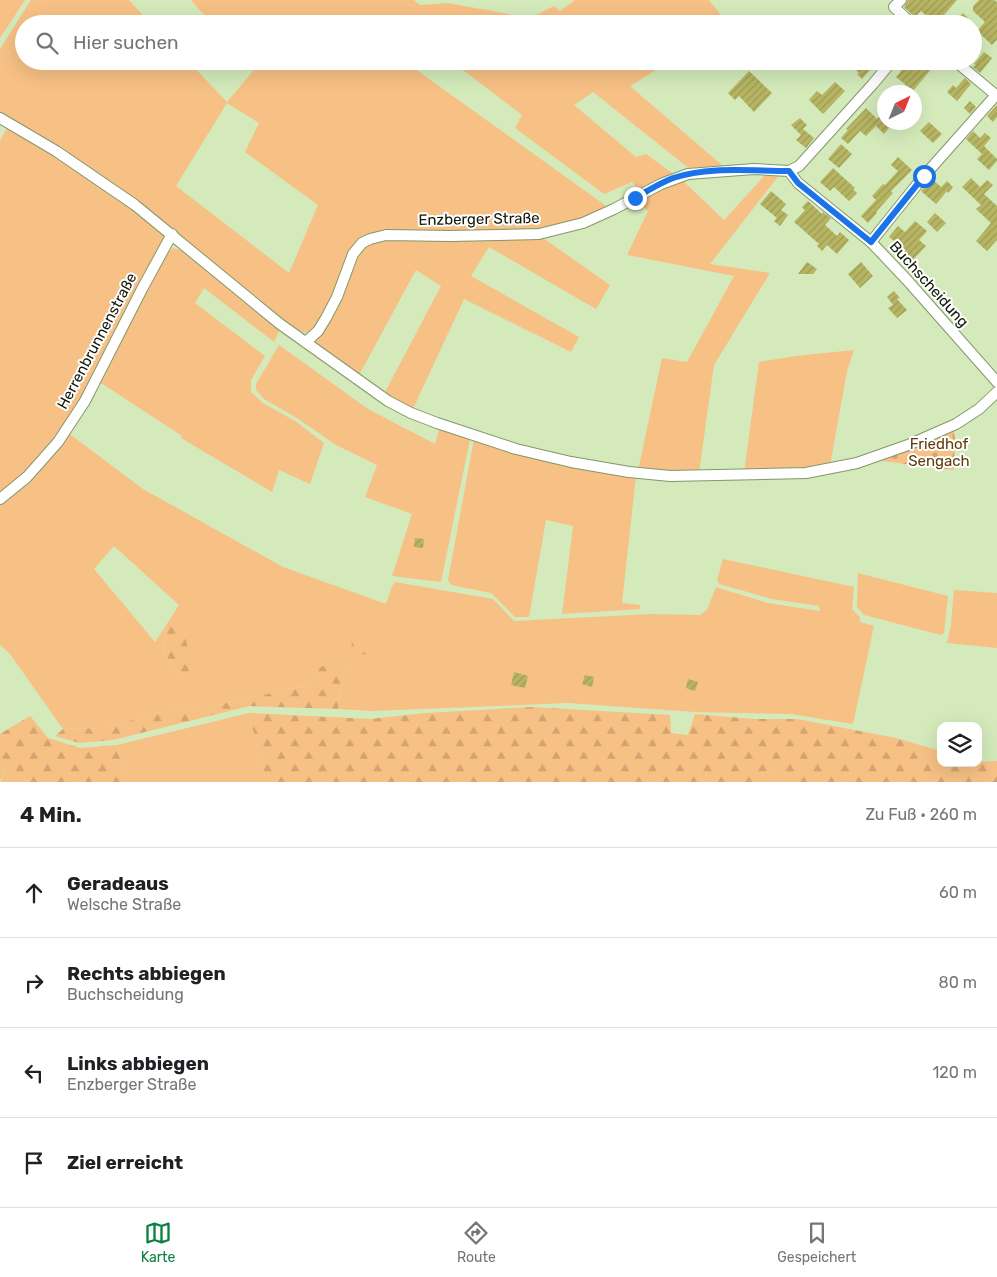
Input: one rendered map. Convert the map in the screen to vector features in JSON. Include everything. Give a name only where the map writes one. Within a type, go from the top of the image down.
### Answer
[{"type":"street","points":[[897,4],[905,15]]},
{"type":"street","points":[[789,171],[799,166],[885,70]]},
{"type":"street","points":[[871,242],[924,176],[996,96],[966,70]]},
{"type":"street","points":[[0,118],[89,172],[172,234],[254,303],[388,401],[411,413],[437,423],[516,448],[571,462],[629,472],[670,476],[806,473],[857,464],[908,445],[956,424],[978,409],[997,392]]},
{"type":"street","name":"Enzberger Straße","points":[[306,342],[318,331],[326,318],[353,254],[370,238],[386,235],[539,234],[583,223],[681,176],[706,172],[754,169],[789,171]]},
{"type":"street","name":"Buchscheidung","points":[[789,171],[798,183],[871,242],[997,382]]},
{"type":"street","name":"Herrenbrunnenstraße","points":[[0,499],[27,477],[58,442],[80,409],[172,234]]},
{"type":"green space","points":[[0,0],[25,0],[15,15],[0,38]]},
{"type":"green space","points":[[31,0],[129,0],[143,15],[22,15]]},
{"type":"green space","points":[[191,0],[414,0],[420,5],[448,3],[514,15],[204,15]]},
{"type":"green space","points":[[575,0],[709,0],[721,15],[536,15],[554,6],[560,11]]},
{"type":"green space","points":[[15,25],[15,70],[197,70],[227,102],[252,70],[417,70],[609,208],[566,225],[529,232],[372,233],[358,240],[327,310],[316,325],[306,333],[294,329],[156,217],[107,180],[0,113],[0,49]],"holes":[[[227,103],[259,123],[245,152],[318,205],[289,273],[176,186]]]},
{"type":"green space","points":[[463,70],[656,70],[630,86],[723,166],[691,170],[593,92],[574,105],[636,157],[646,154],[675,175],[639,190],[632,182],[604,194],[515,128],[522,115]]},
{"type":"green space","points":[[8,126],[123,201],[164,232],[166,239],[99,367],[65,427],[29,469],[0,495],[0,141]]},
{"type":"green space","points":[[767,173],[780,174],[710,264],[770,273],[714,365],[699,473],[638,471],[662,358],[687,362],[734,276],[627,255],[648,211],[637,202],[664,187],[682,180],[724,220]]},
{"type":"green space","points":[[543,238],[610,285],[596,309],[489,247],[471,276],[579,337],[571,352],[464,299],[412,411],[384,394],[441,286],[416,270],[358,377],[315,346],[316,340],[327,327],[361,250],[374,242],[390,239]]},
{"type":"green space","points":[[173,248],[184,251],[280,330],[274,342],[204,288],[195,303],[265,356],[251,380],[251,392],[263,403],[295,421],[324,443],[310,484],[279,470],[272,492],[181,438],[182,436],[101,383],[164,256]]},
{"type":"green space","points":[[279,345],[368,409],[435,444],[440,426],[470,439],[441,582],[392,576],[412,514],[365,497],[377,465],[336,445],[297,418],[264,399],[256,390],[256,384]]},
{"type":"green space","points":[[854,350],[847,371],[830,466],[744,473],[759,362]]},
{"type":"green space","name":"Friedhof Sengach","points":[[953,429],[955,437],[954,470],[882,461],[882,458]]},
{"type":"green space","points":[[67,432],[143,489],[283,567],[386,604],[395,582],[493,599],[514,621],[651,614],[700,615],[707,610],[716,587],[768,603],[820,611],[819,606],[772,599],[719,584],[717,580],[723,559],[854,587],[852,609],[860,617],[860,622],[874,626],[853,724],[790,714],[695,712],[568,703],[373,711],[338,709],[345,662],[317,668],[313,684],[191,711],[175,709],[104,728],[63,729],[10,654],[0,645],[0,502]],"holes":[[[114,546],[179,605],[172,616],[184,627],[183,682],[163,652],[165,627],[155,642],[94,569]]]},
{"type":"green space","points":[[474,439],[636,476],[622,603],[640,605],[640,609],[562,614],[573,526],[546,520],[529,617],[515,617],[491,593],[451,585],[448,580]]},
{"type":"green space","points":[[858,573],[948,596],[944,633],[941,635],[864,615],[857,607]]},
{"type":"green space","points":[[954,590],[997,593],[997,648],[947,643]]},
{"type":"green space","points":[[172,616],[184,626],[192,676],[183,682],[163,652],[165,627]]},
{"type":"green space","points":[[353,639],[373,645],[371,656],[350,651]]},
{"type":"green space","points":[[345,661],[338,709],[250,706],[113,740],[79,743],[55,736],[63,729],[104,728],[175,709],[191,711],[313,684],[317,668]]},
{"type":"green space","points":[[532,707],[670,715],[671,733],[688,735],[695,714],[754,719],[797,719],[896,738],[937,750],[937,767],[982,767],[982,762],[997,761],[997,782],[782,782],[781,774],[762,772],[763,782],[266,782],[249,713],[370,719],[426,713]]},
{"type":"green space","points":[[249,713],[266,782],[125,782],[117,745]]},
{"type":"green space","points":[[30,716],[48,738],[80,748],[117,745],[125,782],[30,782],[5,770],[0,782],[0,734]]},
{"type":"green space","points":[[5,770],[30,782],[1,782]]},
{"type":"green space","points":[[762,772],[781,774],[782,782],[763,782]]},
{"type":"building","points":[[908,0],[957,0],[944,15],[925,15],[921,11],[917,15],[913,15],[904,7]]},
{"type":"building","points":[[979,0],[994,0],[997,2],[997,40],[992,45],[982,36],[982,25],[985,22],[982,19],[982,15],[977,15],[973,11],[973,6]]},
{"type":"building","points":[[984,52],[992,58],[980,73],[976,70],[982,70],[982,54]]},
{"type":"building","points":[[856,70],[870,70],[862,79],[857,74],[859,73]]},
{"type":"building","points":[[900,70],[930,70],[918,85],[906,85],[896,77]]},
{"type":"building","points":[[749,71],[772,93],[754,112],[739,96],[735,100],[728,93]]},
{"type":"building","points":[[965,78],[971,84],[957,101],[947,92],[953,85],[956,88]]},
{"type":"building","points":[[835,82],[845,91],[823,114],[809,100],[817,91],[822,95]]},
{"type":"building","points":[[970,101],[976,107],[970,114],[964,108]]},
{"type":"building","points":[[997,105],[997,117],[993,122],[987,116]]},
{"type":"building","points":[[866,108],[877,119],[877,127],[866,136],[860,131],[848,144],[841,138],[848,130],[846,129]]},
{"type":"building","points":[[800,118],[807,125],[803,129],[814,138],[806,148],[796,140],[801,135],[791,125]]},
{"type":"building","points":[[929,122],[942,134],[933,143],[920,131]]},
{"type":"building","points":[[973,131],[980,138],[985,133],[991,138],[984,146],[997,161],[989,170],[977,159],[982,154],[966,139]]},
{"type":"building","points":[[841,144],[852,154],[839,168],[828,159]]},
{"type":"building","points":[[898,157],[912,170],[891,191],[893,193],[868,223],[861,216],[876,200],[872,196],[898,171],[891,165]]},
{"type":"building","points":[[833,168],[855,188],[853,189],[857,193],[849,201],[834,187],[830,191],[820,182]]},
{"type":"building","points":[[971,178],[980,187],[987,180],[993,185],[984,194],[997,206],[997,240],[987,251],[976,241],[991,223],[976,209],[981,205],[962,187]]},
{"type":"building","points":[[932,179],[941,187],[947,181],[953,187],[936,204],[921,191]]},
{"type":"building","points":[[771,191],[786,204],[781,210],[788,215],[780,226],[774,221],[777,218],[760,204]]},
{"type":"building","points":[[808,201],[822,214],[823,212],[831,218],[825,225],[837,236],[840,232],[849,240],[837,254],[827,245],[822,251],[817,246],[819,244],[794,222],[805,210],[802,207]]},
{"type":"building","points":[[935,213],[946,223],[937,232],[927,222]]},
{"type":"building","points":[[915,221],[927,231],[919,240],[926,246],[909,264],[901,256],[906,250],[889,237],[898,226],[905,232]]},
{"type":"building","points":[[807,262],[817,269],[813,274],[798,274]]},
{"type":"building","points":[[861,262],[873,276],[860,288],[848,274]]},
{"type":"building","points":[[894,291],[900,298],[897,299],[907,310],[897,318],[888,308],[893,305],[887,297]]},
{"type":"building","points":[[415,538],[424,539],[423,548],[414,547]]},
{"type":"building","points":[[514,672],[528,676],[525,688],[511,685]]},
{"type":"building","points":[[585,675],[594,677],[592,687],[582,684]]},
{"type":"building","points":[[688,679],[698,682],[695,691],[686,688]]},
{"type":"route","points":[[635,198],[673,178],[688,174],[754,169],[789,171],[798,183],[871,242],[924,176]]}]
